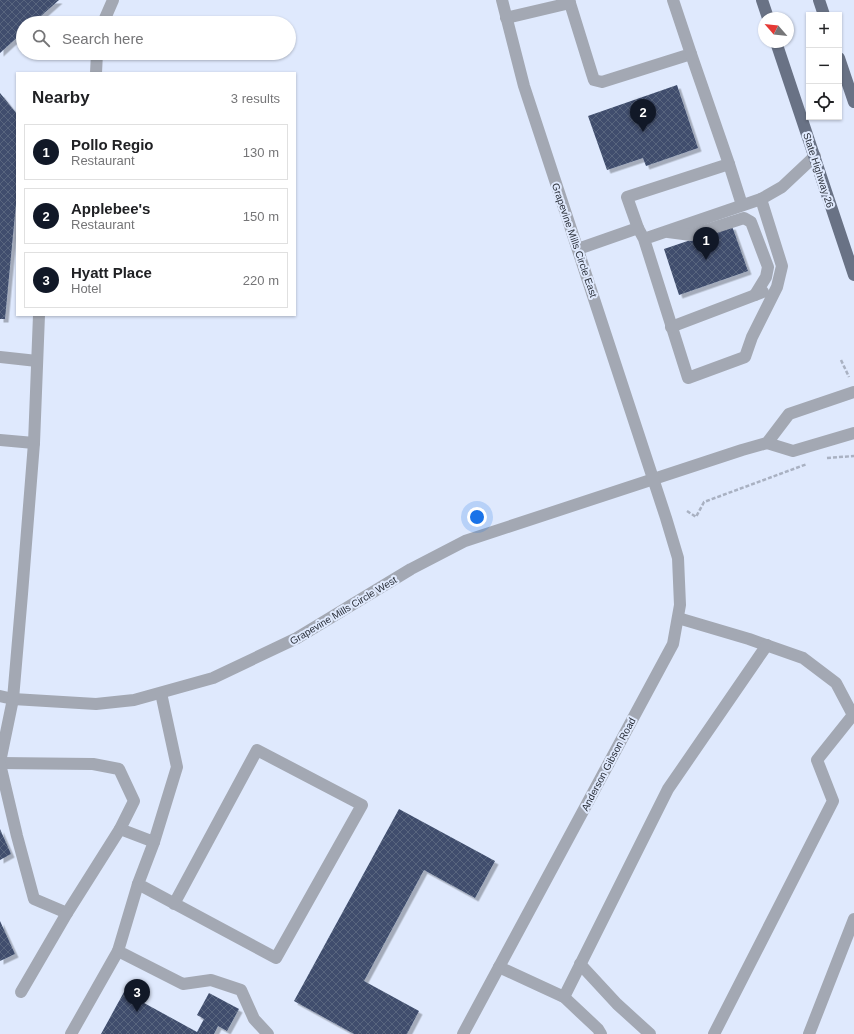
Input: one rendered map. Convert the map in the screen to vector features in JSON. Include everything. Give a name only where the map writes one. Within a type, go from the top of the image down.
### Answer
[{"type":"main road","points":[[762,0],[766,12]]},
{"type":"main road","points":[[819,0],[823,12]]},
{"type":"main road","name":"State Highway 26","points":[[778,48],[854,275]]},
{"type":"main road","points":[[842,67],[854,102]]},
{"type":"street","points":[[106,16],[113,0]]},
{"type":"street","name":"Grapevine Mills Circle East","points":[[502,0],[524,86],[654,478]]},
{"type":"street","points":[[673,0],[742,205]]},
{"type":"street","points":[[506,18],[570,1],[594,80],[602,82],[691,54]]},
{"type":"street","points":[[96,72],[97,60]]},
{"type":"street","points":[[644,239],[761,199],[782,187],[815,156]]},
{"type":"street","points":[[729,164],[627,197],[638,228],[644,239],[688,378],[745,357],[752,337],[777,287],[782,266],[761,199]]},
{"type":"street","points":[[666,232],[690,235],[744,218],[751,222],[768,267],[766,277],[756,295]]},
{"type":"street","points":[[578,249],[638,228]]},
{"type":"street","points":[[671,327],[777,287]]},
{"type":"street","points":[[39,316],[34,443],[13,698],[0,763],[17,836],[34,899],[67,913]]},
{"type":"street","points":[[0,357],[37,361]]},
{"type":"street","points":[[852,387],[789,414],[768,443],[794,451],[854,433]]},
{"type":"street","points":[[0,440],[34,443]]},
{"type":"street","name":"Grapevine Mills Circle West","points":[[0,696],[96,704],[134,700],[213,678],[297,638],[411,569],[465,541],[654,478],[768,443]]},
{"type":"street","name":"Anderson Gibson Road","points":[[463,1034],[673,644],[680,604],[678,558],[654,478]]},
{"type":"street","points":[[678,618],[767,645],[803,658],[836,683],[854,716],[817,760],[833,801],[714,1034]]},
{"type":"street","points":[[564,997],[668,789],[767,645]]},
{"type":"street","points":[[71,1034],[118,951],[138,884],[154,842],[178,767],[161,693]]},
{"type":"street","points":[[138,884],[174,904],[276,958],[362,805],[257,750],[174,904]]},
{"type":"street","points":[[0,763],[93,764],[119,769],[134,801],[120,829],[67,913],[21,992]]},
{"type":"street","points":[[120,829],[154,842]]},
{"type":"street","points":[[809,1034],[854,919]]},
{"type":"street","points":[[118,951],[183,984],[211,980],[241,990],[254,1018],[268,1034]]},
{"type":"street","points":[[580,964],[617,1004],[650,1034]]},
{"type":"street","points":[[499,967],[564,997],[598,1029],[600,1034]]},
{"type":"path","points":[[841,360],[852,387]]},
{"type":"path","points":[[823,459],[854,456]]},
{"type":"path","points":[[687,511],[696,516],[704,502],[808,464]]},
{"type":"building","points":[[0,0],[59,0],[41,16],[16,16],[16,38],[0,53]]},
{"type":"building","points":[[677,85],[698,148],[646,166],[643,158],[607,170],[588,116]]},
{"type":"building","points":[[0,93],[16,113],[16,204],[5,319],[0,319]]},
{"type":"building","points":[[732,226],[748,271],[679,295],[664,249]]},
{"type":"building","points":[[399,809],[495,861],[475,898],[424,870],[364,981],[419,1011],[407,1034],[354,1034],[294,1001]]},
{"type":"building","points":[[0,829],[11,854],[0,860]]},
{"type":"building","points":[[0,921],[15,954],[0,961]]},
{"type":"building","points":[[124,992],[197,1032],[204,1019],[197,1015],[209,993],[239,1009],[227,1031],[218,1026],[214,1034],[101,1034]]},
{"type":"place","name":"Applebee's","points":[[643,132]]},
{"type":"place","name":"Pollo Regio","points":[[706,260]]},
{"type":"place","name":"Hyatt Place","points":[[137,1012]]}]
